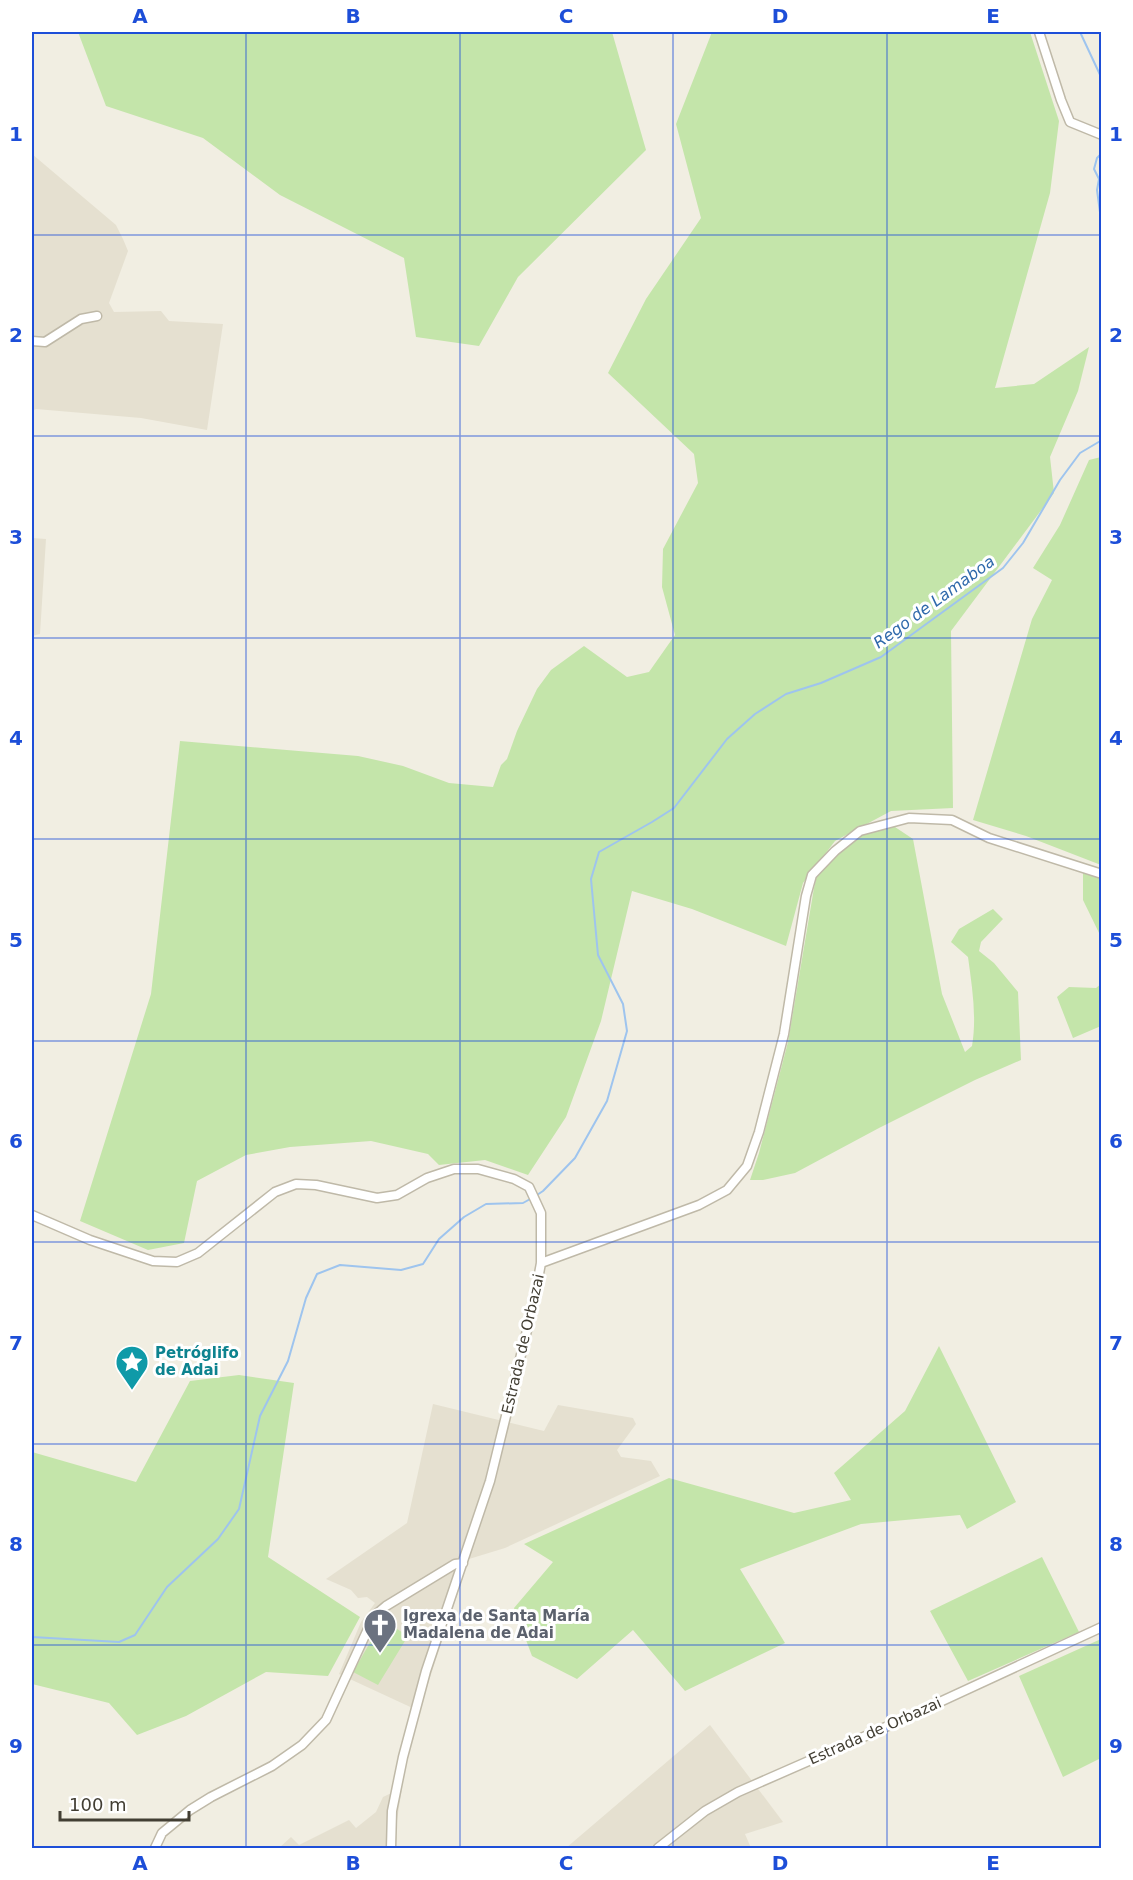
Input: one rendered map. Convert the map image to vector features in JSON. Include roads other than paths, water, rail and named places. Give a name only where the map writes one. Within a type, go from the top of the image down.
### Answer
[{"type":"street","points":[[1039,32],[1061,100],[1071,122],[1101,135]]},
{"type":"street","points":[[32,341],[45,342],[81,320],[97,316]]},
{"type":"street","points":[[541,1263],[699,1205],[727,1190],[747,1166],[759,1132],[784,1034],[806,896],[812,875],[836,850],[860,831],[909,818],[952,820],[989,838],[1101,874]]},
{"type":"street","name":"Estrada de Orbazai","points":[[32,1215],[90,1240],[153,1261],[177,1262],[198,1254],[275,1192],[296,1184],[316,1185],[377,1198],[397,1195],[427,1178],[454,1169],[478,1169],[514,1179],[529,1187],[541,1213],[541,1263],[533,1306],[490,1481],[426,1671],[403,1757],[392,1811],[391,1848]]},
{"type":"street","points":[[154,1848],[162,1833],[190,1810],[272,1766],[302,1745],[326,1720],[374,1616],[386,1606],[455,1564],[463,1563]]},
{"type":"street","points":[[445,1570],[458,1577]]},
{"type":"street","name":"Estrada de Orbazai","points":[[658,1848],[705,1811],[738,1792],[877,1731],[1101,1627]]},
{"type":"waterway","points":[[1080,32],[1102,79]]},
{"type":"waterway","name":"Rego de Lamaboa","points":[[1102,153],[1097,158],[1094,169],[1099,179],[1097,190],[1102,227]]},
{"type":"waterway","name":"Rego de Lamaboa","points":[[537,1195],[575,1158],[607,1101],[627,1031],[623,1004],[598,955],[591,879],[599,852],[674,808],[727,739],[755,714],[786,694],[821,683],[881,657],[1003,568],[1023,543],[1060,480],[1080,453],[1102,440]]},
{"type":"waterway","name":"Rego de Lamaboa","points":[[32,1637],[119,1642],[135,1635],[167,1587],[218,1539],[239,1509],[260,1416],[288,1361],[306,1298],[317,1274],[340,1265],[401,1270],[423,1264],[439,1239],[464,1217],[486,1204],[523,1203],[532,1198]]},
{"type":"place","name":"Petróglifo de Adai","points":[[132,1391]]},
{"type":"place","name":"Igrexa de Santa María Madalena de Adai","points":[[380,1654]]}]
